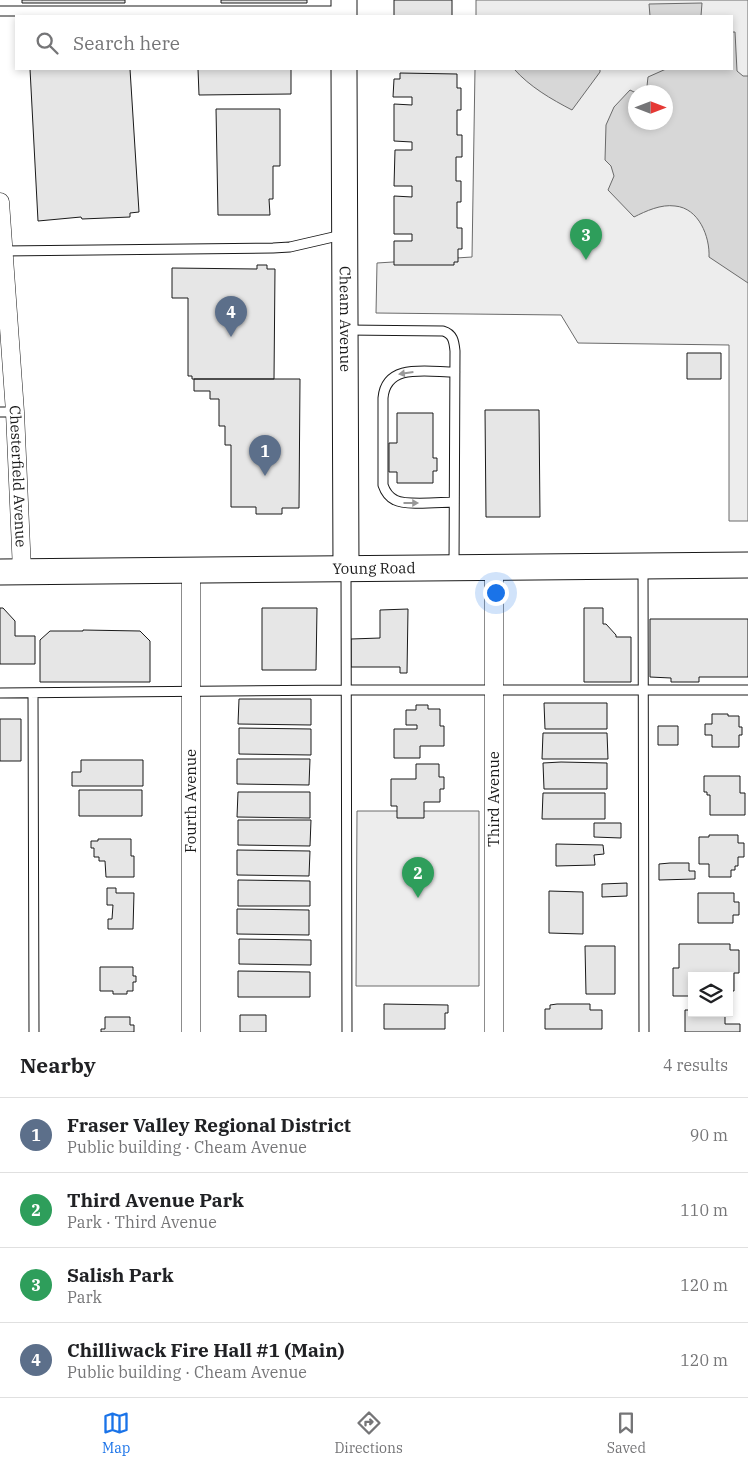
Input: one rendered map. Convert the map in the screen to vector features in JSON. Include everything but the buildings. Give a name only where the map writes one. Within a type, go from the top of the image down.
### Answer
[{"type":"main road","name":"Cheam Avenue","points":[[344,70],[346,568]]},
{"type":"main road","name":"Young Road","points":[[11,571],[748,565]]},
{"type":"street","name":"Chesterfield Avenue","points":[[0,202],[4,251],[11,571]]},
{"type":"street","name":"Third Avenue","points":[[494,567],[494,1032]]},
{"type":"street","name":"Fourth Avenue","points":[[191,570],[191,1032]]},
{"type":"lane","points":[[0,11],[344,9]]},
{"type":"lane","points":[[4,251],[273,248],[290,247],[345,235]]},
{"type":"lane","points":[[345,330],[443,331],[448,332],[452,337],[455,372],[454,567]]},
{"type":"lane","points":[[454,502],[402,503],[391,498],[388,494],[383,485],[383,398],[387,382],[393,376],[402,373],[455,372]]},
{"type":"lane","points":[[643,566],[644,1032]]},
{"type":"lane","points":[[346,568],[347,1032]]},
{"type":"lane","points":[[0,693],[346,690],[748,690]]},
{"type":"lane","points":[[33,693],[34,1032]]},
{"type":"shaded area","points":[[476,0],[748,0],[748,521],[729,521],[729,345],[578,343],[561,315],[376,313],[377,263],[472,257],[475,70],[733,70],[733,15],[476,15]]},
{"type":"shaded area","points":[[702,3],[701,15],[650,15],[649,4]]},
{"type":"shaded area","points":[[733,32],[735,32],[737,71],[743,76],[748,76],[748,283],[709,257],[705,233],[697,218],[691,212],[675,206],[664,206],[634,217],[608,190],[614,176],[611,166],[605,160],[606,125],[614,107],[628,92],[628,130],[673,130],[673,85],[647,85],[648,77],[664,70],[733,70]]},
{"type":"shaded area","points":[[515,70],[600,70],[572,110],[534,87]]},
{"type":"shaded area","points":[[357,811],[479,811],[479,986],[356,986]]},
{"type":"place","name":"Salish Park","points":[[586,260]]},
{"type":"place","name":"Chilliwack Fire Hall #1 (Main)","points":[[231,337]]},
{"type":"place","name":"Fraser Valley Regional District","points":[[265,476]]},
{"type":"place","name":"Third Avenue Park","points":[[418,898]]}]
